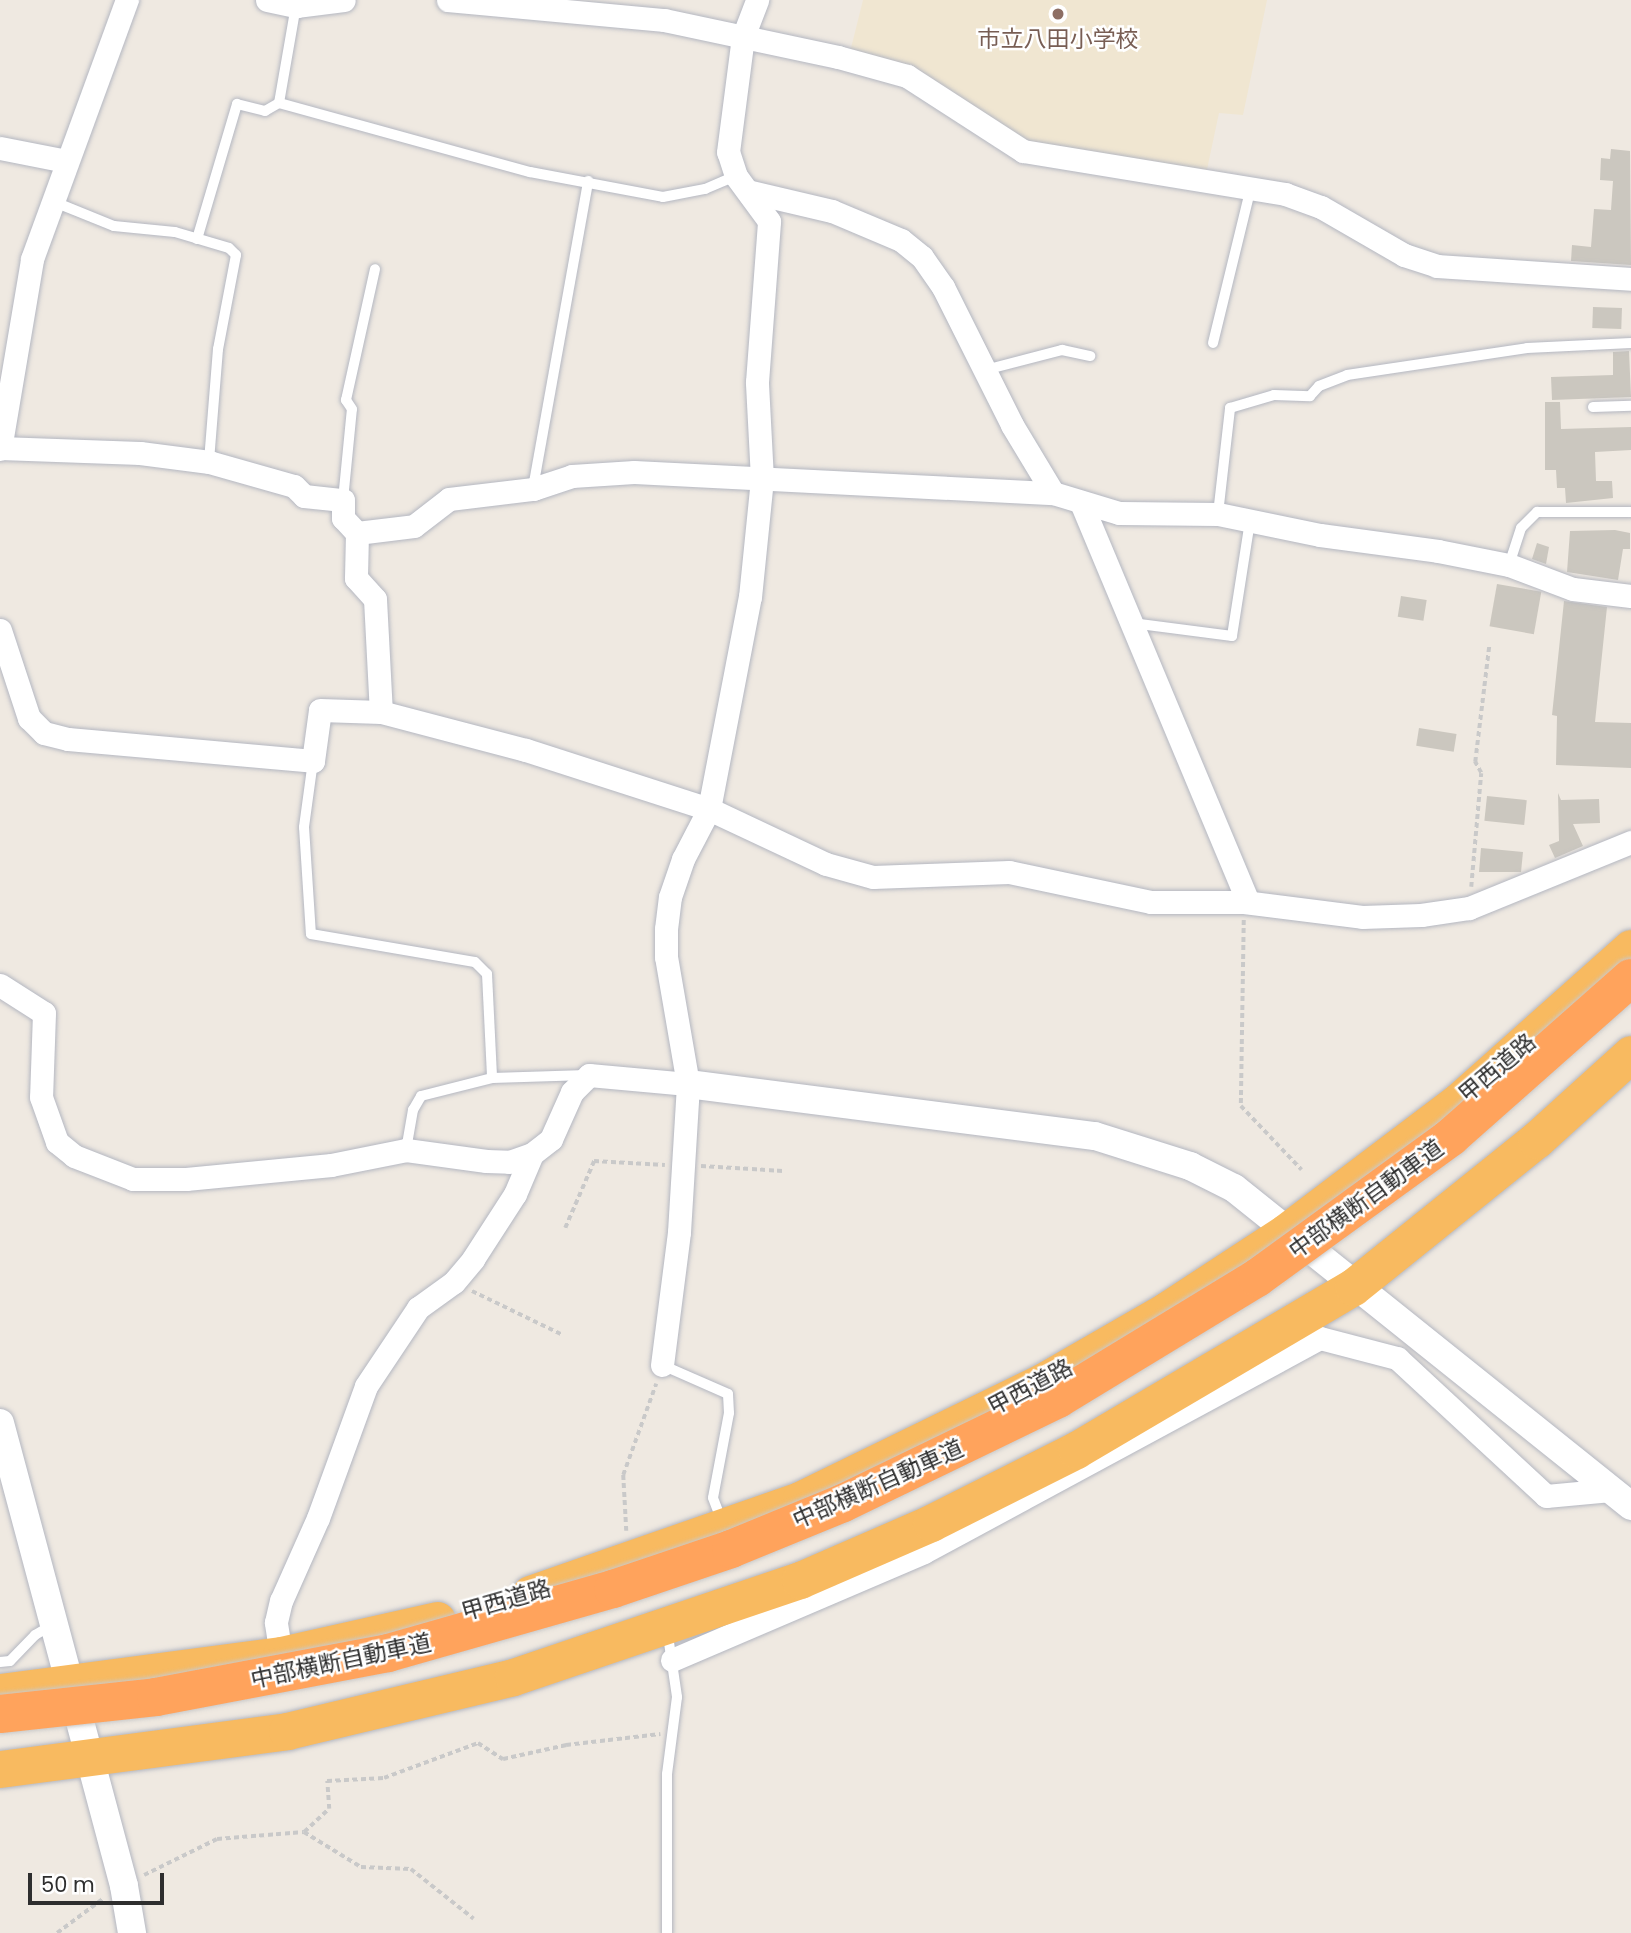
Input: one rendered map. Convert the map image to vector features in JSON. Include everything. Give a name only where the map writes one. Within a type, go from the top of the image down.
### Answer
[{"type":"highway","name":"甲西道路","points":[[0,1692],[71,1686],[281,1655],[398,1631],[638,1559],[724,1528],[897,1455],[1042,1382],[1167,1310],[1286,1231],[1459,1101],[1631,948]]},
{"type":"highway","name":"中部横断自動車道","points":[[0,1714],[156,1697],[388,1653],[613,1589],[731,1549],[843,1503],[1058,1399],[1257,1278],[1451,1137],[1631,978]]},
{"type":"highway","points":[[0,1769],[215,1743],[363,1715],[513,1677],[669,1643],[800,1580],[931,1523],[1076,1450],[1353,1287],[1487,1181],[1631,1054]]},
{"type":"street","points":[[127,0],[32,259],[0,448],[140,453],[209,462],[294,486],[304,496],[343,500],[343,518],[357,533],[356,578],[375,599],[381,712]]},
{"type":"street","points":[[267,0],[296,6],[344,0]]},
{"type":"street","points":[[662,1365],[679,1231],[688,1084],[666,957],[666,929],[670,897],[683,859],[709,809],[750,597],[762,479],[757,382],[769,221],[743,183],[728,152],[743,37],[757,0]]},
{"type":"street","points":[[455,1],[514,9],[595,11],[743,37],[906,76],[1023,151],[1060,161],[1251,187],[1321,207],[1404,255],[1437,265],[1631,279]]},
{"type":"street","points":[[0,148],[66,161]]},
{"type":"street","points":[[743,183],[832,211],[901,240],[922,257],[943,287],[1053,493]]},
{"type":"street","points":[[357,533],[414,526],[449,499],[533,489],[572,476],[635,472],[1053,493],[1082,505],[1119,513],[1218,514],[1509,565],[1573,589],[1631,596]]},
{"type":"street","points":[[1082,505],[1246,902]]},
{"type":"street","points":[[0,630],[7,682],[29,718],[44,733],[68,739],[313,761],[320,710],[381,712],[526,750],[709,809],[826,864],[873,877],[1009,873],[1151,902],[1246,902],[1362,917],[1469,908],[1631,842]]},
{"type":"street","points":[[0,985],[44,1013],[41,1097],[57,1142],[98,1167],[133,1179],[186,1179],[331,1165],[406,1150],[509,1162],[532,1154],[551,1139],[572,1093],[589,1075],[688,1084],[1095,1136],[1190,1166],[1234,1188],[1353,1287],[1621,1498]]},
{"type":"street","points":[[281,1655],[276,1622],[281,1601],[318,1518],[366,1387],[418,1308],[454,1282],[515,1194],[532,1154]]},
{"type":"street","points":[[669,1643],[925,1552],[1320,1338],[1396,1358],[1546,1496],[1621,1498]]},
{"type":"street","points":[[0,1423],[124,1886],[132,1933]]},
{"type":"lane","points":[[279,103],[296,6]]},
{"type":"lane","points":[[197,239],[237,104],[265,111],[279,103],[530,172],[663,197],[743,183]]},
{"type":"lane","points":[[533,489],[588,181]]},
{"type":"lane","points":[[1213,343],[1251,187]]},
{"type":"lane","points":[[52,201],[114,226],[197,239],[229,248],[236,255],[218,349],[209,462]]},
{"type":"lane","points":[[343,500],[352,409],[346,400],[375,269]]},
{"type":"lane","points":[[1218,514],[1230,408],[1274,395],[1310,396],[1319,386],[1347,375],[1527,348],[1631,343]]},
{"type":"lane","points":[[985,370],[1062,350],[1090,356]]},
{"type":"lane","points":[[1593,407],[1631,406]]},
{"type":"lane","points":[[1509,565],[1521,528],[1537,512],[1631,512]]},
{"type":"lane","points":[[1131,623],[1232,636],[1250,521]]},
{"type":"lane","points":[[313,761],[304,827],[311,934],[475,962],[487,974],[492,1078]]},
{"type":"lane","points":[[406,1150],[413,1110],[421,1096],[492,1078],[589,1075]]},
{"type":"lane","points":[[662,1365],[728,1394],[729,1413],[713,1498],[724,1528]]},
{"type":"lane","points":[[0,1662],[10,1661],[34,1635],[54,1624]]},
{"type":"lane","points":[[667,1933],[667,1774],[677,1697],[669,1643]]},
{"type":"path","points":[[1469,908],[1481,773],[1475,762],[1489,647]]},
{"type":"path","points":[[1246,902],[1241,1106],[1302,1170]]},
{"type":"path","points":[[565,1228],[594,1161],[783,1171]]},
{"type":"path","points":[[454,1282],[563,1335]]},
{"type":"path","points":[[638,1559],[624,1526],[623,1475],[662,1365]]},
{"type":"path","points":[[304,1832],[329,1809],[327,1781],[384,1778],[478,1743],[503,1759],[566,1745],[673,1733]]},
{"type":"path","points":[[57,1933],[124,1886],[217,1839],[304,1832],[361,1867],[411,1869],[474,1919]]},
{"type":"shaded area","points":[[863,0],[1267,0],[1243,115],[1219,113],[1206,174],[1047,154],[850,52]]},
{"type":"building","points":[[1611,149],[1630,151],[1631,265],[1571,261],[1572,245],[1591,247],[1594,209],[1611,210],[1613,181],[1600,180],[1601,158],[1610,159]]},
{"type":"building","points":[[1593,307],[1622,308],[1621,329],[1592,328]]},
{"type":"building","points":[[1629,351],[1631,397],[1552,400],[1551,377],[1613,375],[1613,352]]},
{"type":"building","points":[[1545,402],[1560,402],[1561,429],[1631,427],[1631,450],[1595,452],[1596,481],[1612,481],[1613,498],[1566,503],[1565,488],[1557,488],[1556,470],[1545,470]]},
{"type":"building","points":[[1615,530],[1630,533],[1630,549],[1623,549],[1618,580],[1567,572],[1570,531]]},
{"type":"building","points":[[1537,543],[1549,547],[1546,564],[1532,559]]},
{"type":"building","points":[[1497,584],[1541,592],[1534,634],[1490,626]]},
{"type":"building","points":[[1401,596],[1427,600],[1423,621],[1398,617]]},
{"type":"building","points":[[1564,601],[1607,607],[1595,722],[1631,723],[1631,768],[1556,765],[1557,716],[1552,715]]},
{"type":"building","points":[[1419,728],[1457,734],[1454,752],[1416,746]]},
{"type":"building","points":[[1558,793],[1561,800],[1599,799],[1600,823],[1573,824],[1583,846],[1555,858],[1549,845],[1559,841]]},
{"type":"building","points":[[1487,796],[1527,800],[1524,825],[1484,821]]},
{"type":"building","points":[[1481,848],[1523,852],[1521,872],[1479,872]]},
{"type":"place","name":"市立八田小学校","points":[[1058,14]]}]
